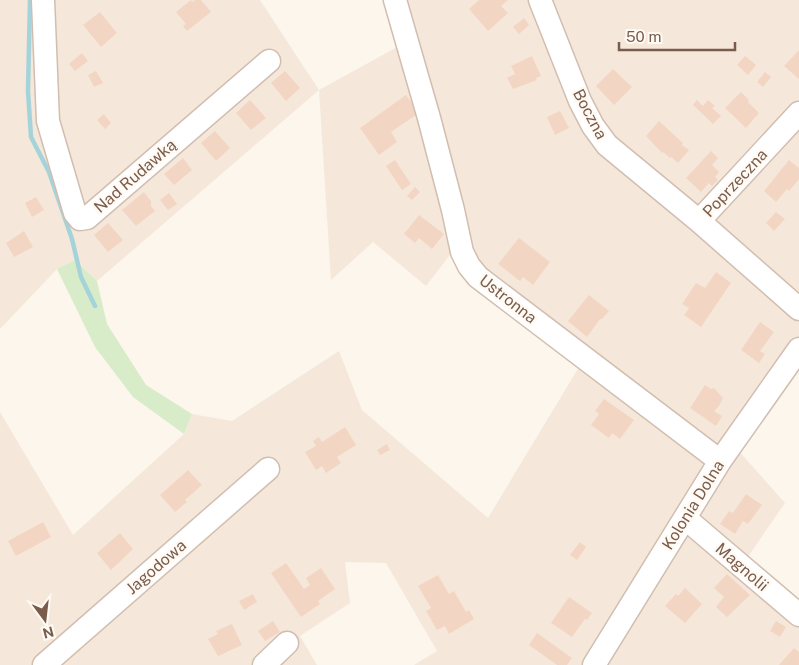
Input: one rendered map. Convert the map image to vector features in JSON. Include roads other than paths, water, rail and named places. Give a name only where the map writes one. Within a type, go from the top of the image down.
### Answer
[{"type":"street","name":"Nad Rudawką","points":[[43,0],[48,120],[75,213],[80,219],[87,218],[269,61]]},
{"type":"street","name":"Ustronna","points":[[394,0],[431,127],[462,252],[469,266],[478,277],[720,461]]},
{"type":"street","name":"Boczna","points":[[540,0],[580,101],[607,145],[699,221]]},
{"type":"street","name":"Poprzeczna","points":[[799,112],[699,221],[799,309]]},
{"type":"street","name":"Kolonia Dolna","points":[[594,665],[720,461],[799,349]]},
{"type":"street","name":"Jagodowa","points":[[44,665],[268,469]]},
{"type":"street","name":"Magnolii","points":[[685,518],[799,616]]},
{"type":"street","points":[[264,665],[287,643]]},
{"type":"waterway","points":[[30,0],[28,91],[31,137],[49,172],[72,239],[81,277],[95,306]]}]
